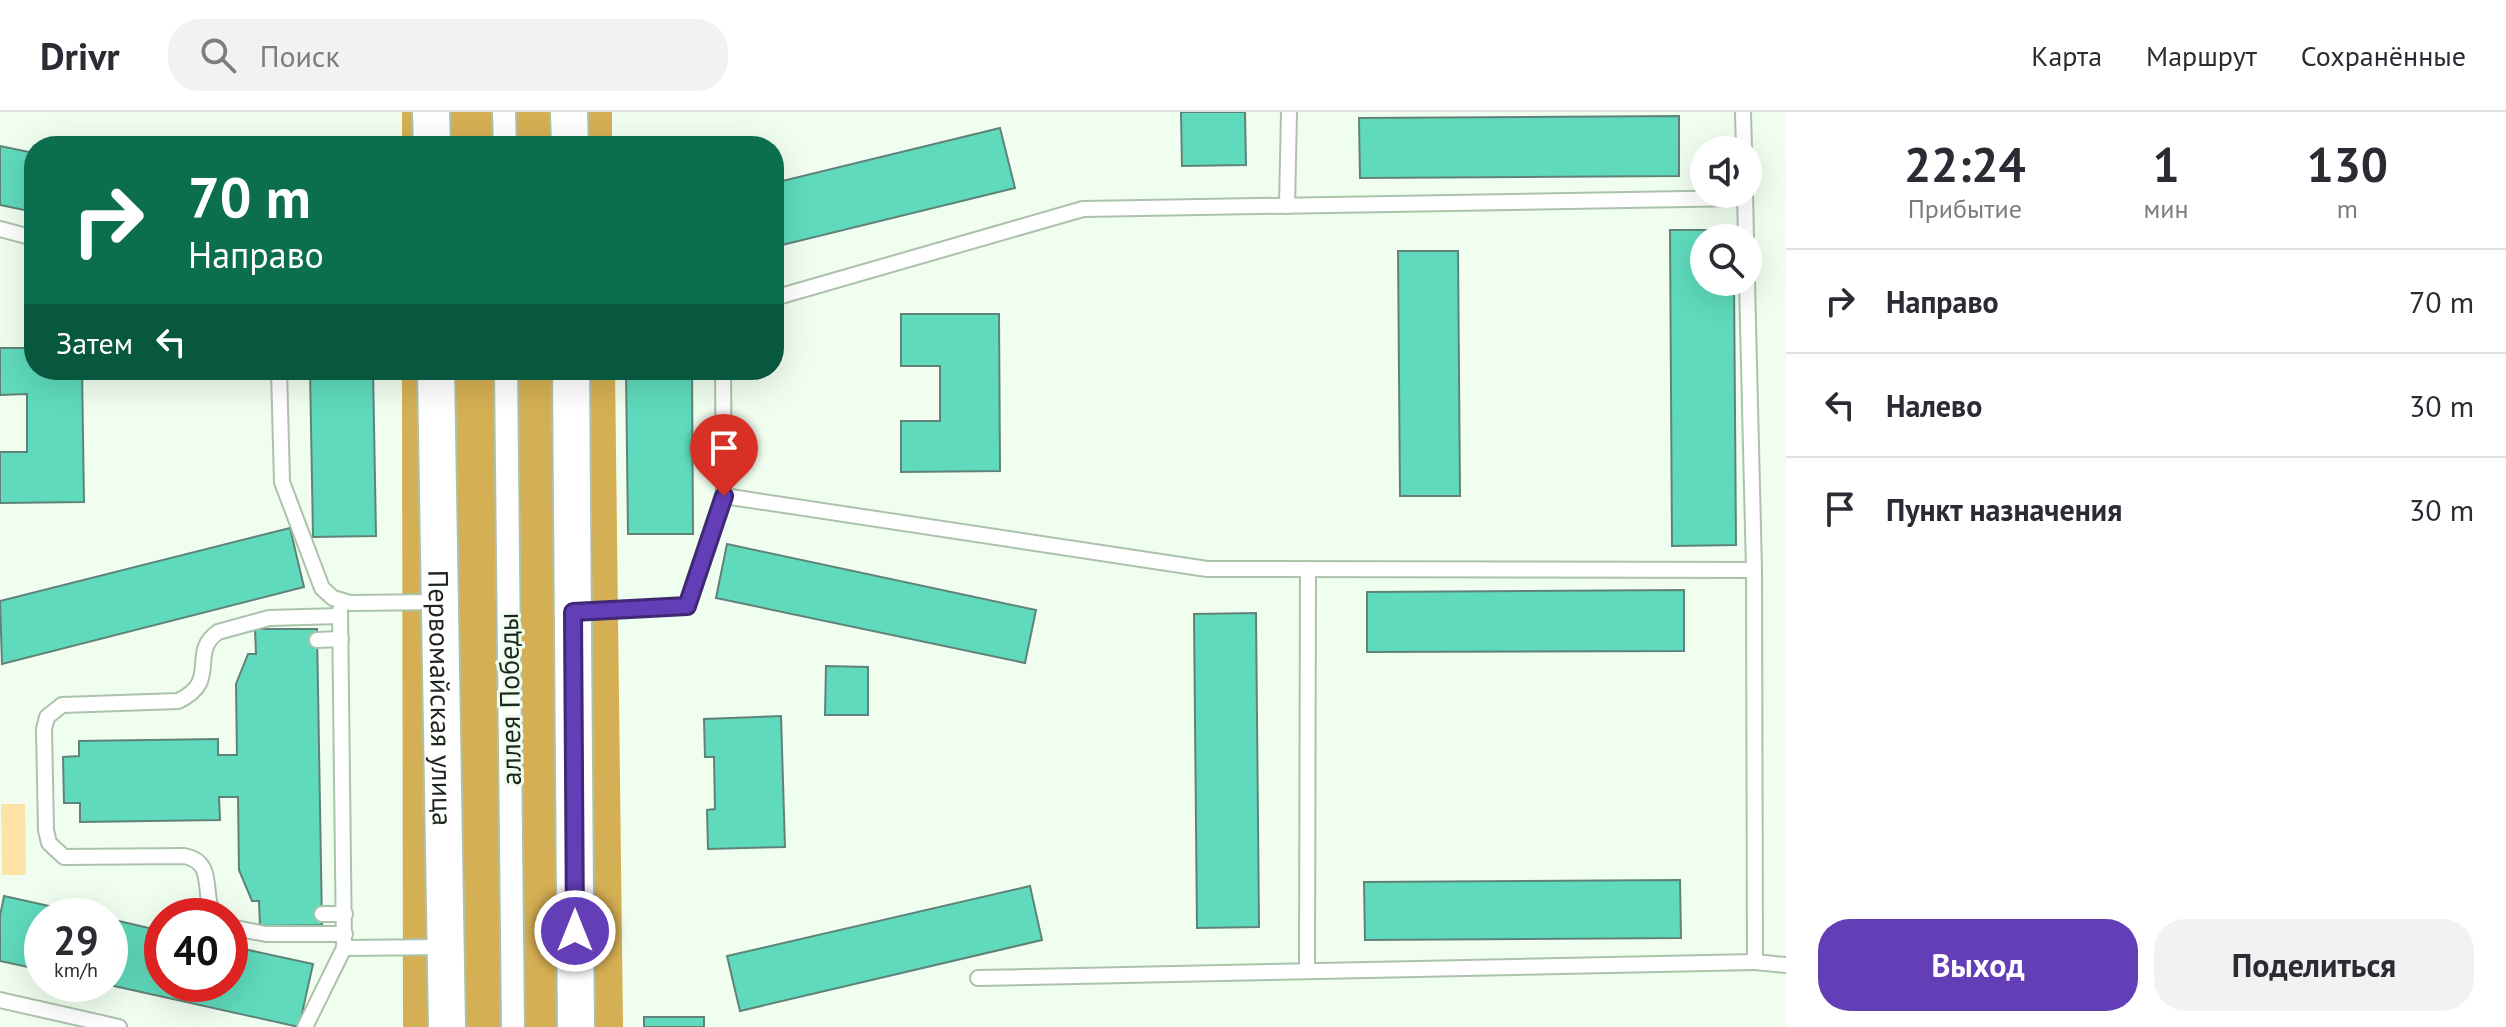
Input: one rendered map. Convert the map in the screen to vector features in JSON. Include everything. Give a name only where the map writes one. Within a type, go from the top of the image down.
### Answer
[{"type":"street","points":[[431,112],[432,136]]},
{"type":"street","points":[[504,112],[505,136]]},
{"type":"street","points":[[569,112],[570,136]]},
{"type":"street","name":"Первомайская улица","points":[[436,380],[447,1027]]},
{"type":"street","name":"аллея Победы","points":[[506,380],[513,1027]]},
{"type":"street","points":[[571,380],[576,1027]]},
{"type":"lane","points":[[1287,206],[1289,112]]},
{"type":"lane","points":[[1743,112],[1744,136]]},
{"type":"lane","points":[[784,295],[1083,209],[1690,197]]},
{"type":"lane","points":[[0,229],[24,235]]},
{"type":"lane","points":[[1747,296],[1754,570],[1755,962]]},
{"type":"lane","points":[[279,380],[282,482],[318,580],[340,609],[345,941],[305,1027]]},
{"type":"lane","points":[[573,612],[687,606],[724,496],[723,380]]},
{"type":"lane","points":[[724,496],[1207,569],[1754,570]]},
{"type":"lane","points":[[1307,971],[1308,569]]},
{"type":"lane","points":[[208,898],[207,875],[196,859],[184,856],[64,857],[53,849],[46,830],[44,729],[47,717],[62,705],[178,701],[187,697],[204,676],[205,647],[218,632],[269,618],[440,602]]},
{"type":"lane","points":[[317,640],[341,639]]},
{"type":"lane","points":[[322,914],[345,914]]},
{"type":"lane","points":[[248,930],[345,941],[446,947]]},
{"type":"lane","points":[[978,978],[1755,962],[1786,965]]},
{"type":"lane","points":[[0,1000],[119,1027]]},
{"type":"shaded area","points":[[402,112],[612,112],[612,136],[402,136]]},
{"type":"shaded area","points":[[402,380],[615,380],[623,1027],[403,1027]]},
{"type":"shaded area","points":[[1,804],[25,804],[26,875],[2,875]]},
{"type":"building","points":[[1181,112],[1245,112],[1246,165],[1182,166]]},
{"type":"building","points":[[1679,116],[1679,176],[1360,178],[1359,118]]},
{"type":"building","points":[[1000,128],[1015,188],[784,245],[784,181]]},
{"type":"building","points":[[0,146],[24,151],[24,210],[0,205]]},
{"type":"building","points":[[1670,230],[1690,230],[1690,296],[1734,296],[1736,545],[1672,546]]},
{"type":"building","points":[[1398,251],[1458,251],[1460,496],[1400,496]]},
{"type":"building","points":[[901,314],[999,314],[1000,471],[901,472],[901,421],[940,421],[940,366],[901,366]]},
{"type":"building","points":[[0,348],[24,348],[24,380],[82,380],[84,502],[0,503],[0,452],[27,452],[27,394],[0,395]]},
{"type":"building","points":[[310,380],[373,380],[376,536],[313,537]]},
{"type":"building","points":[[626,380],[692,380],[693,534],[628,534]]},
{"type":"building","points":[[290,528],[304,587],[2,664],[0,601]]},
{"type":"building","points":[[727,544],[1036,610],[1025,663],[716,598]]},
{"type":"building","points":[[1684,590],[1684,651],[1367,652],[1367,592]]},
{"type":"building","points":[[1256,613],[1259,927],[1197,928],[1194,614]]},
{"type":"building","points":[[255,629],[317,629],[322,925],[260,926],[259,901],[252,901],[239,870],[238,797],[219,797],[220,820],[80,822],[80,803],[64,803],[63,757],[79,756],[79,741],[218,739],[218,755],[237,755],[236,684],[248,654],[256,654]]},
{"type":"building","points":[[826,666],[868,667],[868,715],[825,715]]},
{"type":"building","points":[[781,716],[785,847],[708,849],[707,810],[715,809],[714,757],[705,757],[704,719]]},
{"type":"building","points":[[1680,880],[1681,938],[1365,940],[1364,882]]},
{"type":"building","points":[[1030,886],[1042,940],[740,1011],[727,956]]},
{"type":"building","points":[[4,896],[24,900],[24,966],[0,961],[0,916]]},
{"type":"building","points":[[128,923],[144,927],[144,993],[128,989]]},
{"type":"building","points":[[248,950],[313,964],[299,1027],[186,1002],[248,1002]]},
{"type":"building","points":[[644,1017],[704,1017],[704,1027],[644,1027]]},
{"type":"route","points":[[575,931],[573,612],[687,606],[724,496]]}]
